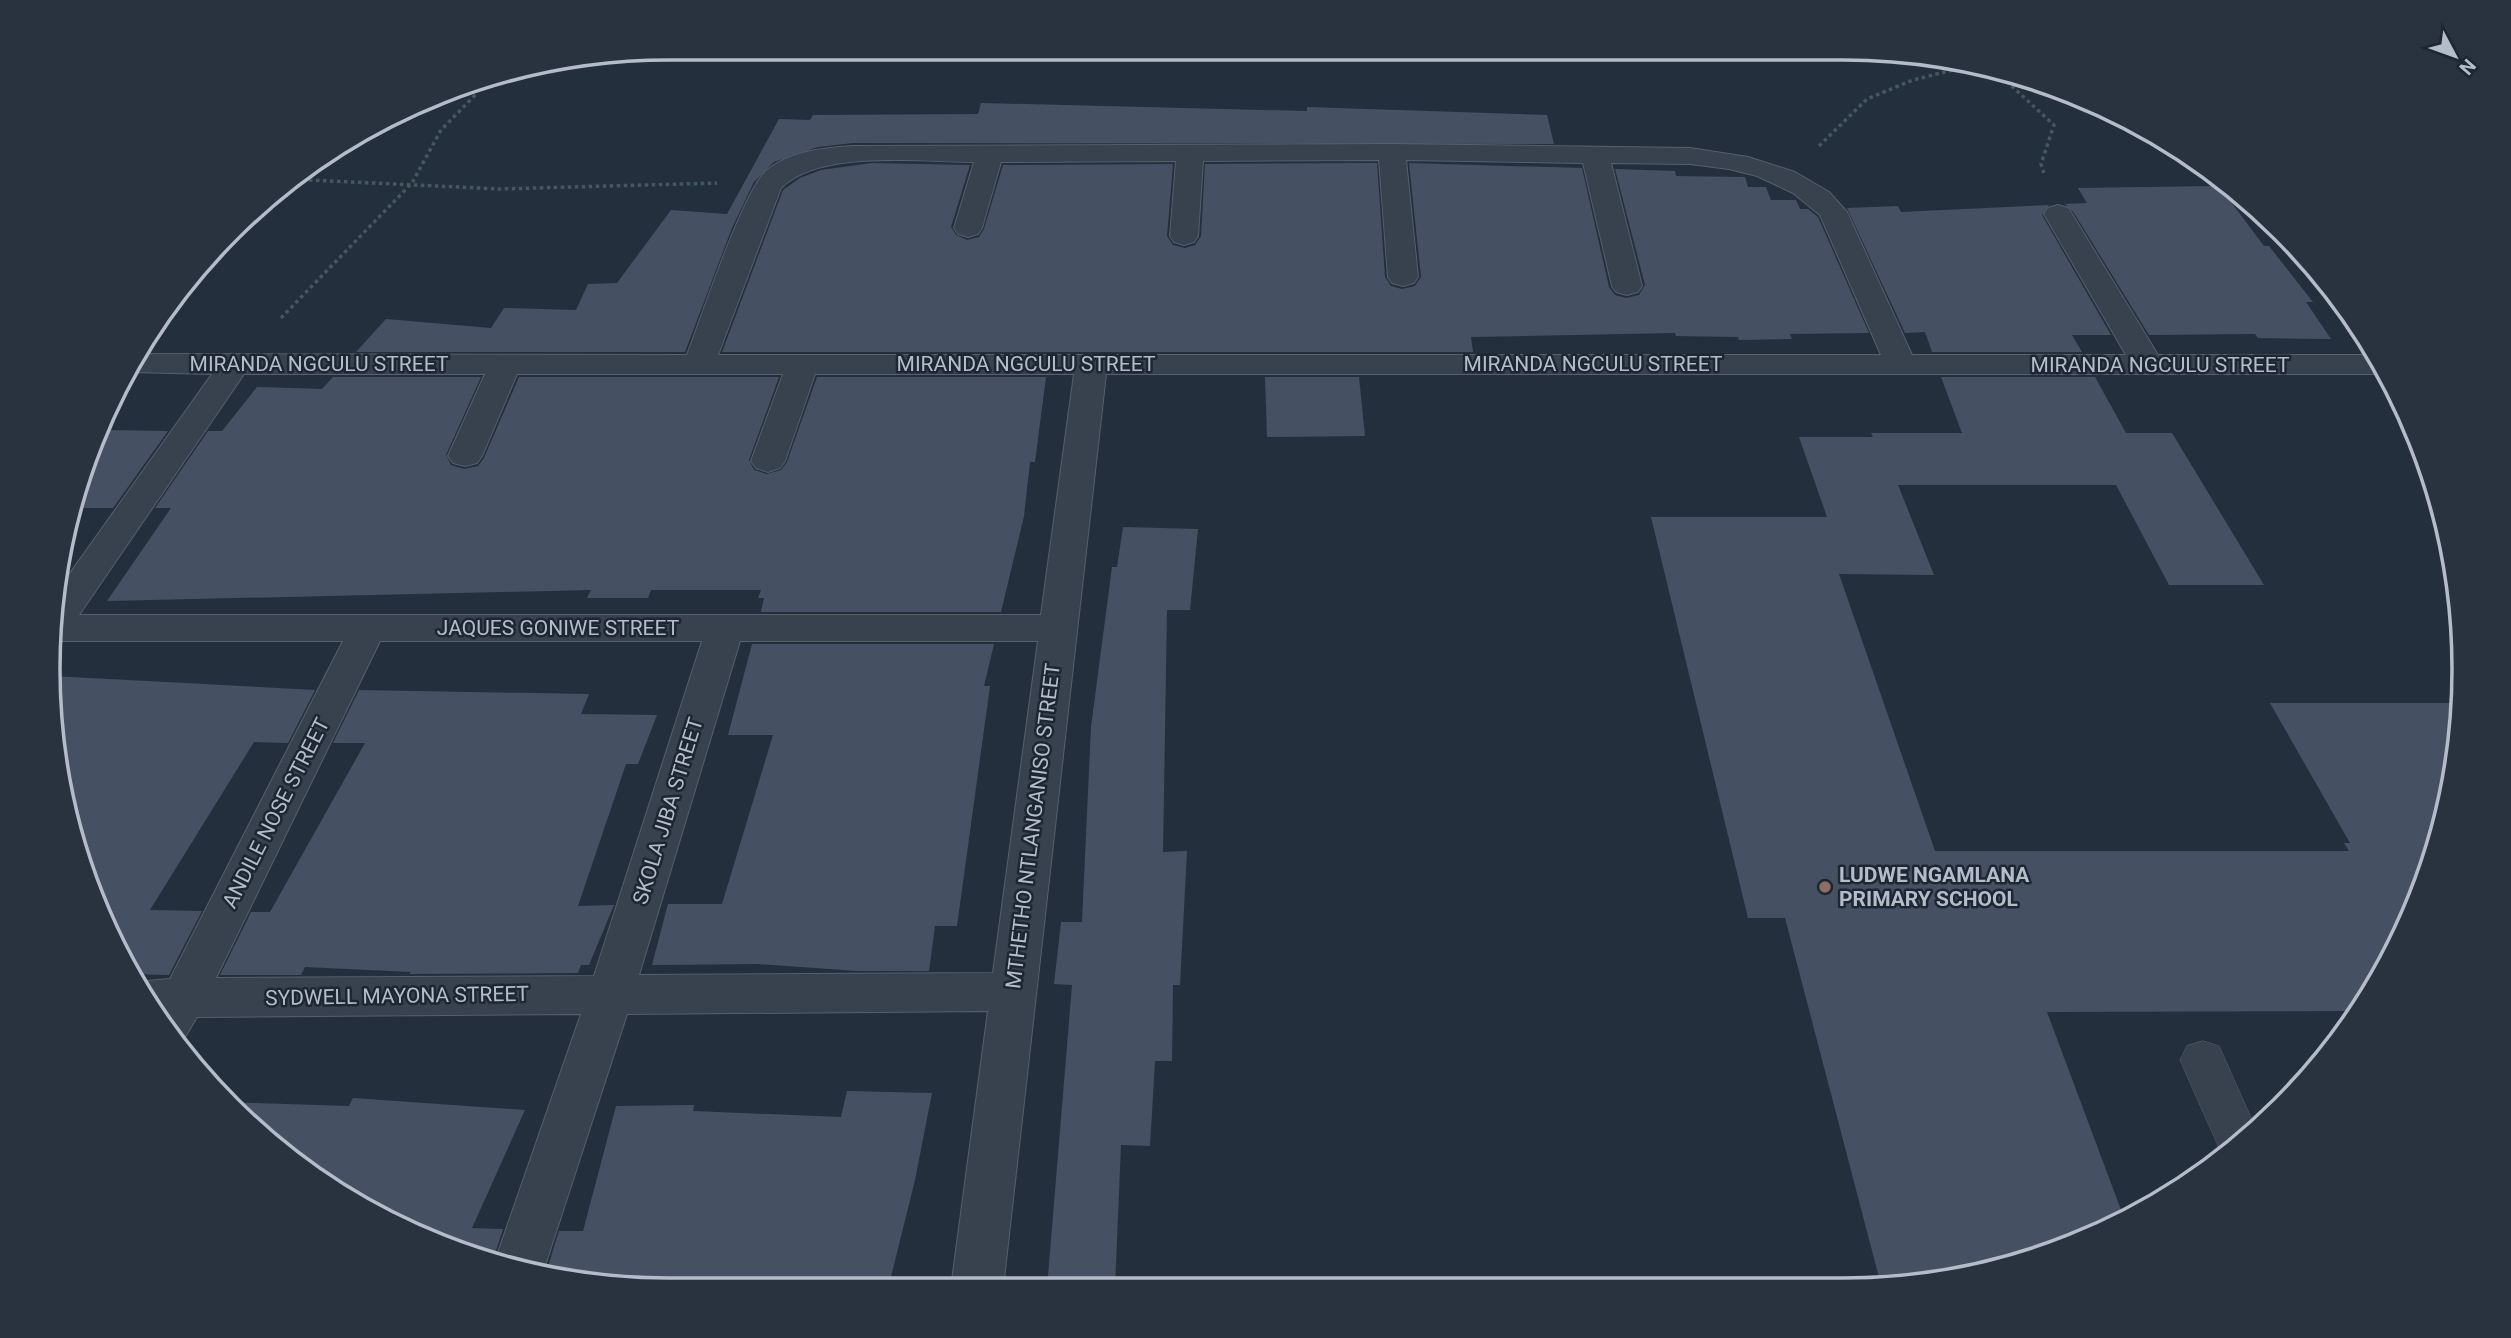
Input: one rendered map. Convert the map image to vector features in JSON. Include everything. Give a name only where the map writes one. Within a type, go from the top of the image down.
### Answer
[{"type":"street","points":[[699,364],[768,185],[784,168],[820,156],[1392,152],[1716,158],[1761,169],[1800,184],[1820,198],[1833,212],[1900,363]]},
{"type":"street","points":[[1392,152],[1403,277]]},
{"type":"street","points":[[968,228],[990,153]]},
{"type":"street","points":[[1184,236],[1190,153]]},
{"type":"street","points":[[1595,154],[1627,286]]},
{"type":"street","points":[[2058,214],[2148,365]]},
{"type":"street","name":"MIRANDA NGCULU STREET","points":[[141,364],[1900,363],[2371,366]]},
{"type":"street","points":[[63,610],[236,364]]},
{"type":"street","points":[[465,456],[505,364]]},
{"type":"street","points":[[768,461],[802,364]]},
{"type":"street","name":"MTHETHO NTLANGANISO STREET","points":[[978,1278],[1091,365]]},
{"type":"street","name":"JAQUES GONIWE STREET","points":[[61,628],[1058,628]]},
{"type":"street","name":"ANDILE NOSE STREET","points":[[164,1009],[368,628]]},
{"type":"street","name":"SKOLA JIBA STREET","points":[[611,993],[725,628]]},
{"type":"street","name":"SYDWELL MAYONA STREET","points":[[164,1009],[611,993],[1012,992]]},
{"type":"street","points":[[522,1260],[611,993]]},
{"type":"lane","points":[[2203,1060],[2235,1135]]},
{"type":"path","points":[[1800,184],[1808,158],[1867,99],[1913,80],[1954,70]]},
{"type":"path","points":[[2009,83],[2054,125],[2041,164],[2058,214]]},
{"type":"path","points":[[236,364],[412,183],[440,130],[477,93]]},
{"type":"path","points":[[307,179],[500,189],[693,182],[768,185]]},
{"type":"building","points":[[981,103],[1307,111],[1307,107],[1547,115],[1554,144],[853,143],[818,147],[774,162],[754,182],[732,228],[685,352],[356,352],[386,319],[491,328],[504,308],[576,310],[588,284],[617,283],[671,210],[727,214],[779,119],[810,120],[813,115],[978,114]]},
{"type":"building","points":[[872,163],[970,165],[951,227],[956,235],[967,240],[979,237],[984,229],[1003,165],[1173,164],[1167,236],[1173,245],[1185,248],[1195,245],[1201,236],[1205,164],[1377,163],[1385,277],[1391,286],[1402,289],[1415,286],[1421,277],[1409,163],[1582,168],[1609,287],[1615,295],[1626,298],[1639,295],[1645,285],[1615,169],[1675,171],[1676,176],[1745,177],[1748,187],[1766,187],[1771,200],[1796,200],[1800,209],[1808,209],[1818,217],[1869,333],[1790,334],[1792,339],[1739,340],[1738,337],[1676,336],[1675,333],[1471,337],[1473,352],[722,352],[783,190],[800,178],[821,170]]},
{"type":"building","points":[[2214,186],[2227,197],[2264,246],[2269,246],[2313,302],[2306,302],[2331,339],[2258,338],[2255,334],[2149,335],[2074,213],[2065,204],[2087,203],[2078,188]]},
{"type":"building","points":[[2049,205],[2042,215],[2111,335],[2072,335],[2082,352],[1932,352],[1925,332],[1905,333],[1847,208],[1898,206],[1901,212]]},
{"type":"building","points":[[333,377],[481,377],[446,455],[451,465],[464,469],[478,466],[484,458],[519,377],[779,377],[749,460],[754,470],[767,474],[781,470],[787,462],[817,377],[1046,377],[1035,462],[1030,462],[1024,516],[1001,612],[761,612],[764,598],[758,598],[761,590],[651,590],[648,598],[587,598],[591,590],[107,601],[171,508],[155,508],[208,431],[222,431],[257,387],[322,389]]},
{"type":"building","points":[[1265,377],[1359,377],[1365,436],[1267,437]]},
{"type":"building","points":[[1941,377],[2095,377],[2126,433],[2172,433],[2264,585],[2169,585],[2116,485],[1898,485],[1934,575],[1839,574],[1935,851],[2349,851],[2344,843],[2350,843],[2270,703],[2450,703],[2450,709],[2440,788],[2419,865],[2389,939],[2347,1011],[2047,1012],[2121,1211],[2075,1232],[2000,1258],[1961,1267],[1879,1277],[1785,918],[1748,918],[1651,517],[1827,517],[1799,437],[1873,437],[1871,433],[1962,433]]},
{"type":"building","points":[[109,430],[168,431],[113,508],[81,508]]},
{"type":"building","points":[[1123,527],[1198,529],[1190,610],[1167,610],[1163,852],[1187,851],[1180,985],[1173,985],[1172,1061],[1155,1061],[1150,1146],[1121,1145],[1115,1278],[1048,1278],[1072,985],[1054,984],[1061,922],[1082,922],[1091,727],[1112,567],[1117,567]]},
{"type":"building","points":[[752,644],[994,644],[984,686],[990,686],[957,926],[935,926],[929,971],[857,971],[758,964],[652,965],[668,904],[722,904],[773,735],[728,735]]},
{"type":"building","points":[[60,676],[315,690],[288,743],[254,742],[150,910],[202,911],[169,975],[141,974],[122,939],[92,865],[71,788],[61,709]]},
{"type":"building","points":[[359,690],[589,694],[581,714],[657,715],[638,764],[626,764],[578,906],[614,905],[589,965],[581,965],[578,973],[409,974],[411,972],[305,967],[301,975],[220,975],[251,912],[270,912],[365,743],[333,743]]},
{"type":"building","points":[[847,1091],[932,1093],[915,1180],[891,1278],[629,1277],[548,1267],[559,1231],[583,1231],[616,1106],[694,1105],[693,1111],[841,1117]]},
{"type":"building","points":[[353,1098],[525,1110],[472,1228],[503,1229],[495,1253],[436,1232],[364,1197],[298,1153],[241,1103],[349,1106]]},
{"type":"place","name":"LUDWE NGAMLANA PRIMARY SCHOOL","points":[[1825,887]]}]
